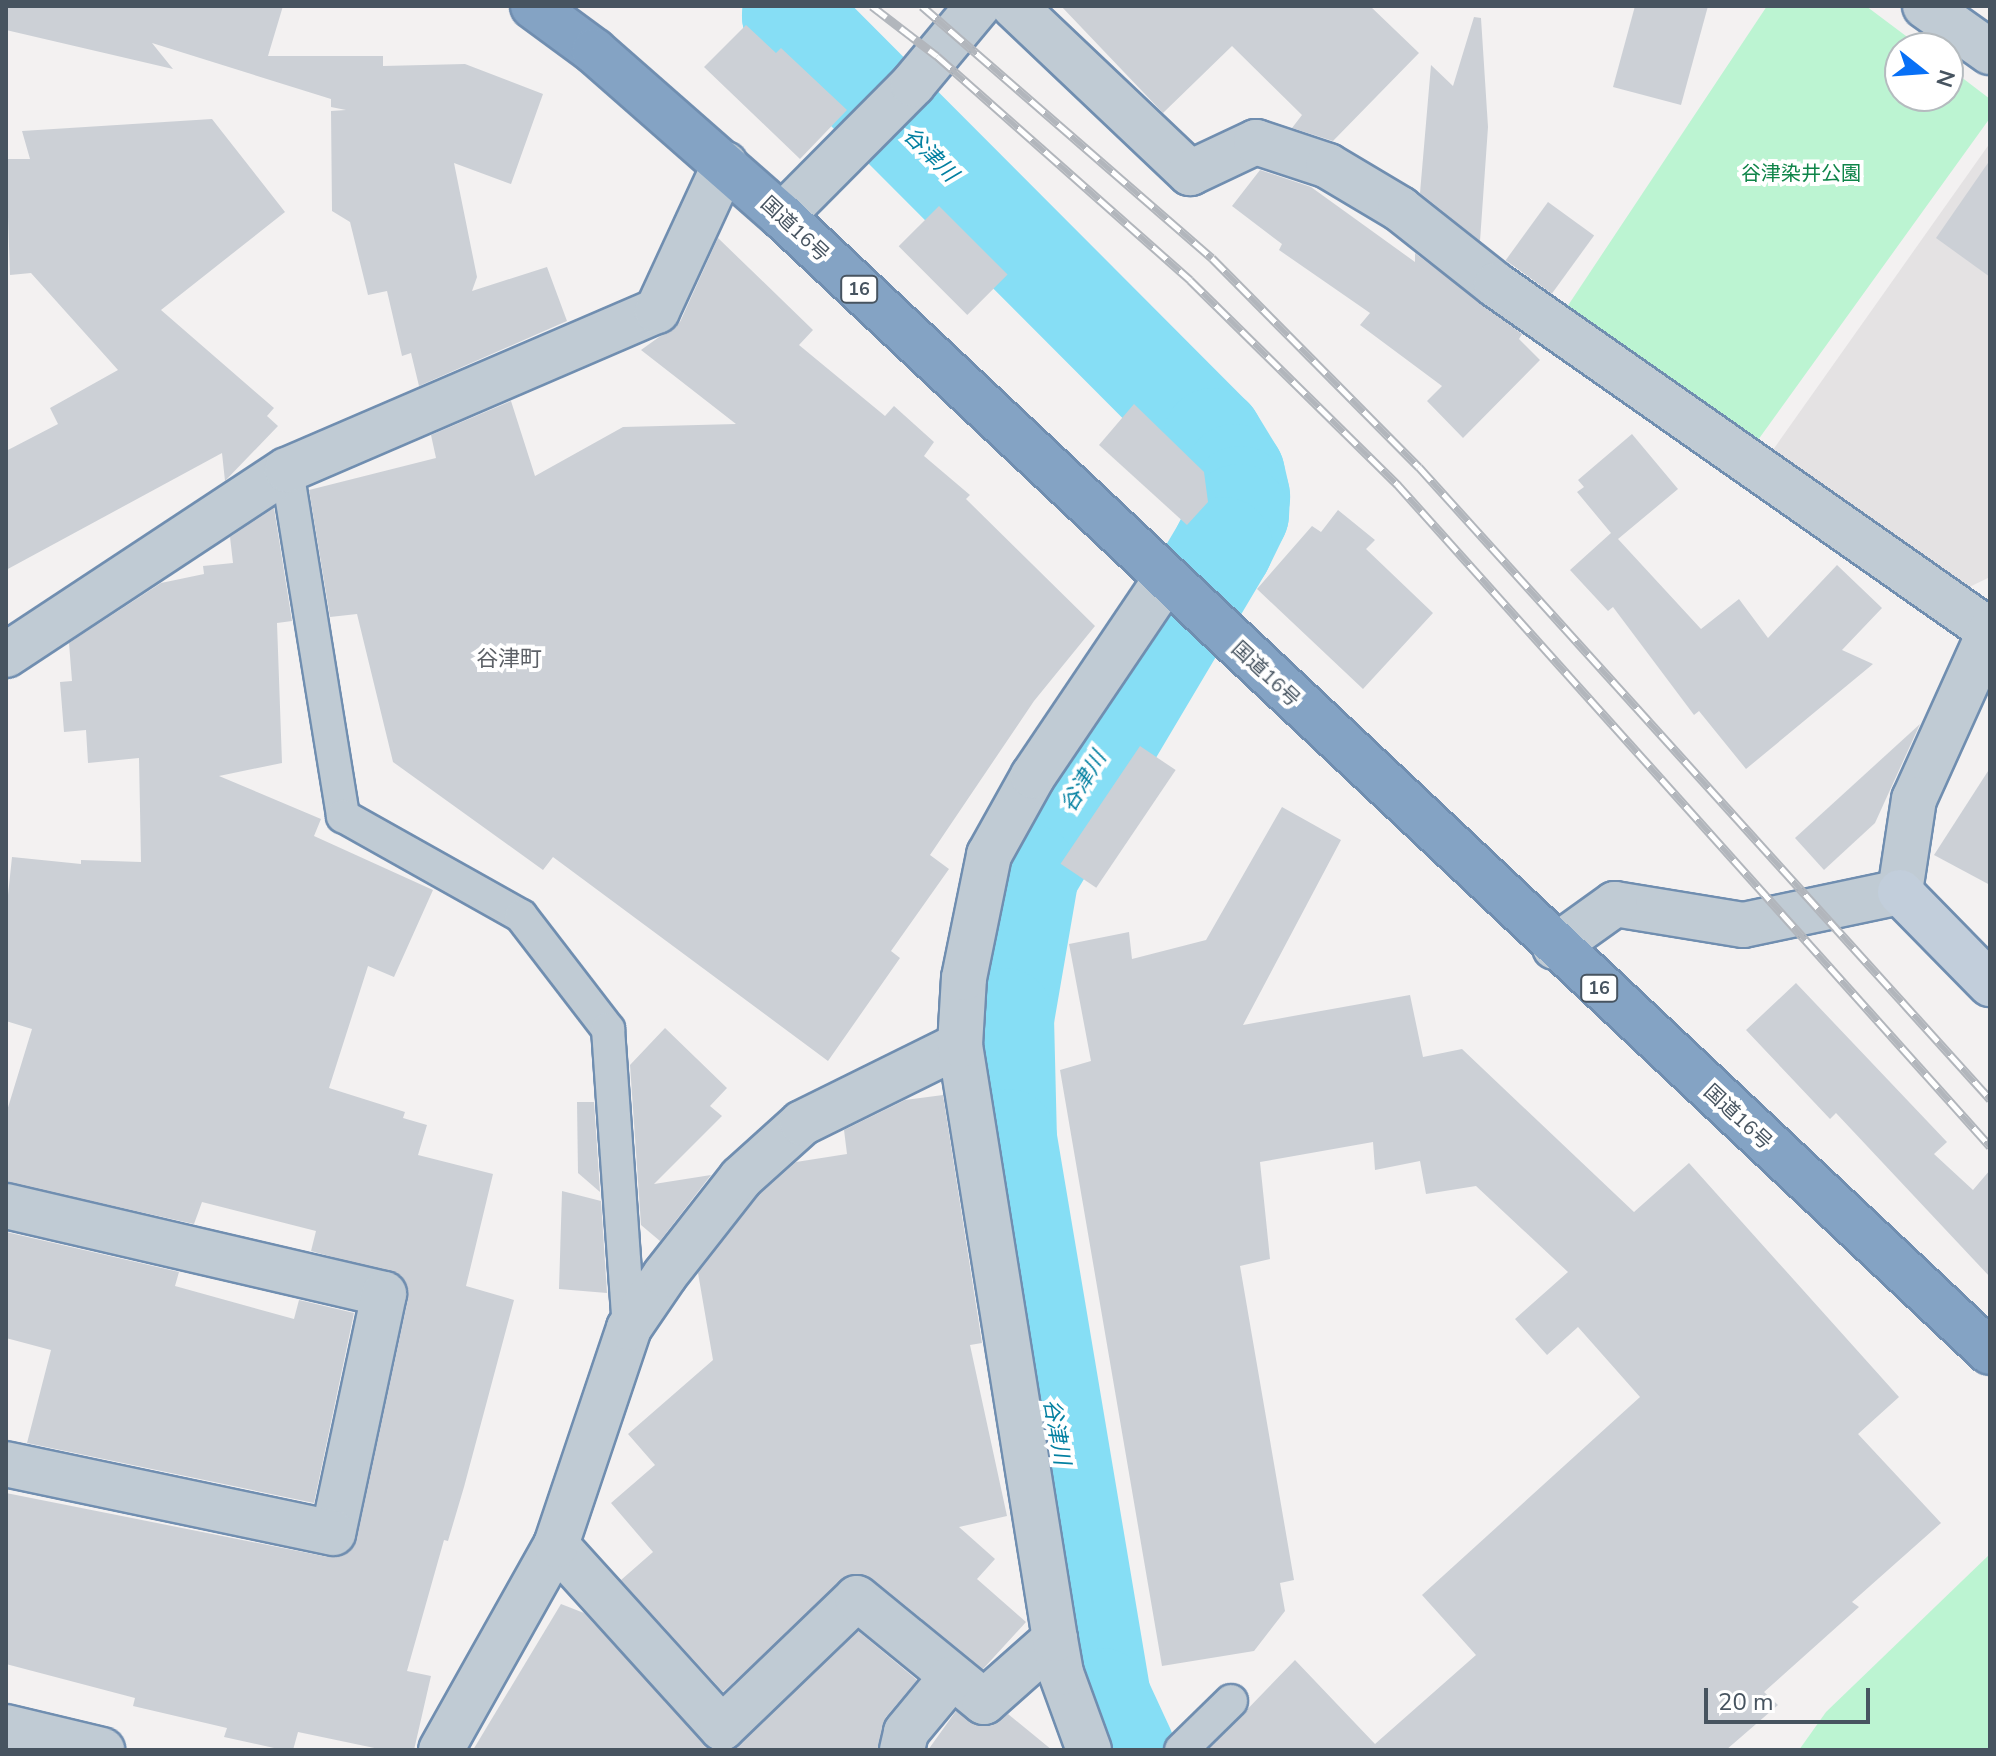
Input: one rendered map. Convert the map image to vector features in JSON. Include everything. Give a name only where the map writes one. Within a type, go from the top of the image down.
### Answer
[{"type":"highway","name":"国道16号","points":[[533,6],[594,51],[782,216],[1555,947],[1990,1352]]},
{"type":"street","points":[[782,216],[913,84],[977,6]]},
{"type":"street","points":[[1014,6],[1190,173],[1256,142],[1328,166],[1400,209],[1496,285],[1990,631],[1914,799],[1900,892]]},
{"type":"street","points":[[1925,6],[1990,52]]},
{"type":"street","points":[[6,655],[287,470],[657,311],[725,164]]},
{"type":"street","points":[[1089,1750],[1061,1673],[1055,1639],[960,1045],[964,978],[989,855],[1033,776],[1170,583]]},
{"type":"street","points":[[1555,947],[1615,904],[1743,925],[1900,892]]},
{"type":"street","points":[[1900,892],[1990,984]]},
{"type":"street","points":[[441,1750],[556,1545],[629,1328],[741,1178],[802,1123],[960,1045]]},
{"type":"street","points":[[6,1206],[384,1294],[333,1533],[6,1464]]},
{"type":"street","points":[[556,1545],[722,1728],[857,1598],[950,1679],[984,1702],[1055,1639]]},
{"type":"street","points":[[902,1750],[906,1732],[950,1679]]},
{"type":"street","points":[[6,1727],[102,1750]]},
{"type":"lane","points":[[287,470],[343,816],[521,916],[608,1029],[629,1328]]},
{"type":"lane","points":[[1181,1750],[1231,1701]]},
{"type":"shaded area","points":[[1990,143],[1990,577],[1955,594],[1768,457]]},
{"type":"green space","name":"谷津染井公園","points":[[1767,6],[1866,6],[1901,32],[1884,32],[1884,112],[1964,112],[1964,79],[1990,99],[1990,118],[1758,440],[1567,307]]},
{"type":"green space","points":[[1990,1554],[1990,1750],[1799,1750],[1826,1712]]},
{"type":"building","points":[[6,6],[283,6],[268,56],[383,56],[383,66],[465,64],[543,94],[511,184],[454,163],[477,277],[472,291],[547,267],[567,321],[419,386],[411,353],[402,356],[387,291],[368,295],[350,222],[332,211],[331,111],[346,110],[331,107],[331,99],[152,43],[173,69],[6,30]]},
{"type":"building","points":[[1061,6],[1370,6],[1419,53],[1333,141],[1292,128],[1302,115],[1232,46],[1163,113]]},
{"type":"building","points":[[1635,6],[1708,6],[1681,105],[1613,87]]},
{"type":"building","points":[[1474,17],[1481,18],[1488,127],[1480,241],[1420,193],[1431,65],[1453,86]]},
{"type":"building","points":[[746,25],[776,53],[781,48],[847,110],[800,159],[704,67]]},
{"type":"building","points":[[212,119],[285,212],[161,310],[274,408],[267,416],[278,426],[225,481],[222,453],[6,570],[6,451],[58,424],[50,408],[118,370],[31,273],[10,275],[6,159],[30,159],[22,131]]},
{"type":"building","points":[[1990,160],[1990,277],[1936,238]]},
{"type":"building","points":[[1260,170],[1311,187],[1415,262],[1415,253],[1522,334],[1519,339],[1540,360],[1463,438],[1427,401],[1442,386],[1360,325],[1370,313],[1279,250],[1282,244],[1232,206]]},
{"type":"building","points":[[1548,202],[1594,236],[1552,294],[1506,260]]},
{"type":"building","points":[[939,206],[1008,275],[967,315],[899,246]]},
{"type":"building","points":[[718,238],[813,330],[799,345],[885,416],[894,406],[934,442],[924,456],[970,495],[966,499],[1095,626],[1034,701],[930,855],[949,869],[891,951],[900,958],[828,1061],[553,857],[543,870],[393,762],[357,614],[330,617],[309,490],[436,458],[431,435],[511,401],[535,476],[623,427],[736,424],[641,350],[680,322]]},
{"type":"building","points":[[1134,404],[1204,472],[1208,502],[1187,525],[1099,445]]},
{"type":"building","points":[[1632,434],[1678,489],[1618,539],[1701,629],[1739,599],[1768,638],[1837,565],[1882,608],[1842,650],[1873,664],[1746,769],[1699,711],[1694,715],[1613,607],[1608,611],[1570,570],[1611,533],[1577,492],[1584,487],[1578,480]]},
{"type":"building","points":[[274,508],[292,621],[277,623],[282,763],[219,776],[321,819],[314,836],[433,890],[394,977],[368,966],[329,1088],[405,1112],[403,1118],[427,1125],[418,1155],[493,1174],[466,1286],[514,1300],[464,1487],[448,1541],[444,1540],[407,1671],[431,1676],[414,1750],[384,1750],[298,1732],[293,1750],[283,1750],[224,1737],[227,1728],[133,1706],[135,1698],[6,1664],[6,1493],[328,1557],[351,1550],[357,1538],[408,1299],[401,1276],[311,1251],[316,1231],[202,1202],[194,1224],[6,1182],[6,1114],[32,1029],[6,1021],[6,914],[12,857],[81,864],[81,860],[141,862],[139,758],[88,763],[86,730],[64,732],[60,682],[72,681],[69,643],[161,583],[204,574],[203,566],[233,563],[230,537]]},
{"type":"building","points":[[1338,510],[1375,540],[1366,549],[1433,613],[1363,689],[1257,589],[1312,526],[1321,532]]},
{"type":"building","points":[[1920,724],[1875,823],[1824,870],[1795,838]]},
{"type":"building","points":[[1140,746],[1176,770],[1096,888],[1061,864]]},
{"type":"building","points":[[1990,768],[1990,885],[1934,855]]},
{"type":"building","points":[[1282,807],[1341,840],[1243,1025],[1410,995],[1423,1057],[1462,1049],[1634,1212],[1689,1163],[1899,1397],[1858,1434],[1941,1523],[1852,1602],[1859,1607],[1764,1692],[1778,1705],[1726,1750],[1208,1750],[1295,1660],[1375,1744],[1476,1655],[1422,1595],[1640,1397],[1578,1327],[1547,1355],[1515,1319],[1568,1272],[1476,1186],[1426,1194],[1420,1161],[1375,1170],[1373,1142],[1260,1162],[1270,1259],[1240,1266],[1294,1580],[1280,1583],[1285,1611],[1254,1651],[1162,1666],[1060,1070],[1091,1061],[1069,944],[1129,932],[1132,959],[1206,940]]},
{"type":"building","points":[[1796,983],[1947,1142],[1934,1154],[1973,1190],[1990,1170],[1990,1277],[1836,1113],[1830,1119],[1746,1030]]},
{"type":"building","points":[[665,1028],[727,1088],[710,1106],[722,1116],[654,1184],[711,1175],[660,1241],[641,1225],[630,1065]]},
{"type":"building","points":[[943,1095],[982,1343],[970,1345],[1007,1516],[959,1527],[995,1559],[977,1579],[1026,1622],[983,1669],[873,1579],[851,1574],[723,1692],[621,1580],[653,1552],[611,1503],[655,1465],[628,1434],[713,1360],[698,1273],[759,1195],[796,1162],[847,1154],[844,1130],[905,1100]]},
{"type":"building","points":[[577,1102],[594,1102],[600,1192],[578,1173]]},
{"type":"building","points":[[562,1191],[601,1201],[607,1293],[559,1289]]},
{"type":"building","points":[[6,1232],[179,1272],[175,1286],[294,1319],[299,1300],[354,1313],[314,1503],[27,1443],[51,1350],[6,1338]]},
{"type":"building","points":[[561,1604],[584,1613],[711,1750],[473,1750]]},
{"type":"building","points":[[858,1631],[917,1680],[886,1717],[878,1750],[732,1750]]},
{"type":"building","points":[[956,1711],[979,1726],[991,1726],[1008,1714],[1052,1750],[928,1750]]},
{"type":"waterway","name":"谷津川","points":[[793,6],[792,16],[1213,438],[1235,474],[1240,496],[1239,514],[1223,547],[1029,874],[1004,1018],[1007,1139],[1101,1698],[1125,1750]]},
{"type":"railway","points":[[872,6],[937,56],[1190,280],[1397,484],[1990,1146]]},
{"type":"railway","points":[[922,6],[1212,258],[1419,467],[1990,1099]]},
{"type":"district","name":"谷津町","points":[[509,660]]}]
